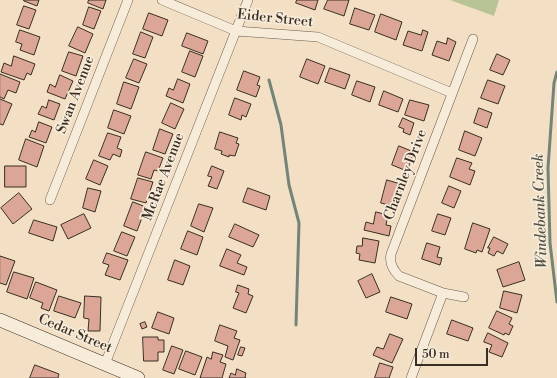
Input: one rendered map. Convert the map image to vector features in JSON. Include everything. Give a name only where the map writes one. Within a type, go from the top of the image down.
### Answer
[{"type":"main road","name":"Cedar Street","points":[[0,320],[138,378]]},
{"type":"street","name":"Swan Avenue","points":[[50,200],[128,0]]},
{"type":"street","name":"Eider Street","points":[[162,0],[236,31],[318,37],[452,93]]},
{"type":"street","name":"McRae Avenue","points":[[106,364],[248,0]]},
{"type":"street","name":"Charnley Drive","points":[[464,296],[443,293],[399,276],[395,272],[390,260],[473,39]]},
{"type":"street","points":[[411,378],[443,293]]},
{"type":"green space","points":[[450,0],[499,0],[494,16]]},
{"type":"building","points":[[24,0],[39,0],[37,6]]},
{"type":"building","points":[[89,0],[106,0],[103,9],[88,3]]},
{"type":"building","points":[[297,0],[318,0],[315,10],[296,3]]},
{"type":"building","points":[[328,0],[349,0],[344,16],[324,9]]},
{"type":"building","points":[[24,6],[36,10],[29,29],[17,25]]},
{"type":"building","points":[[89,7],[101,11],[94,29],[83,25]]},
{"type":"building","points":[[355,8],[375,15],[369,30],[350,24]]},
{"type":"building","points":[[149,13],[168,20],[162,36],[143,29]]},
{"type":"building","points":[[381,14],[402,22],[396,40],[375,32]]},
{"type":"building","points":[[78,27],[93,34],[85,53],[69,46]]},
{"type":"building","points":[[20,30],[40,37],[34,55],[20,50],[22,44],[16,42]]},
{"type":"building","points":[[423,30],[428,32],[422,51],[403,45],[408,31],[421,35]]},
{"type":"building","points":[[141,32],[153,37],[145,58],[133,54]]},
{"type":"building","points":[[187,33],[208,41],[203,54],[182,46]]},
{"type":"building","points":[[448,38],[456,42],[449,61],[432,55],[437,41],[446,44]]},
{"type":"building","points":[[190,51],[203,56],[195,77],[182,72]]},
{"type":"building","points":[[69,52],[83,56],[76,76],[62,71]]},
{"type":"building","points":[[497,54],[510,60],[503,75],[490,70]]},
{"type":"building","points":[[14,56],[35,64],[31,75],[27,73],[24,80],[1,72],[4,63],[11,66]]},
{"type":"building","points":[[134,59],[147,64],[139,83],[126,78]]},
{"type":"building","points":[[307,59],[325,66],[318,84],[300,77]]},
{"type":"building","points":[[330,68],[350,75],[345,89],[325,82]]},
{"type":"building","points":[[244,71],[260,77],[257,85],[260,86],[256,97],[237,90]]},
{"type":"building","points":[[0,74],[20,82],[16,93],[8,90],[4,99],[0,97]]},
{"type":"building","points":[[60,75],[73,81],[65,99],[47,92],[50,84],[55,87]]},
{"type":"building","points":[[178,79],[190,84],[183,103],[166,96],[169,88],[173,90]]},
{"type":"building","points":[[488,80],[505,86],[498,104],[481,98]]},
{"type":"building","points":[[357,81],[375,87],[370,102],[352,95]]},
{"type":"building","points":[[124,82],[139,87],[131,109],[117,104]]},
{"type":"building","points":[[384,91],[403,99],[398,112],[379,105]]},
{"type":"building","points":[[235,98],[251,104],[246,117],[242,115],[241,120],[229,115]]},
{"type":"building","points":[[0,99],[12,104],[3,125],[0,124]]},
{"type":"building","points":[[49,100],[60,104],[54,120],[38,114],[42,106],[46,108]]},
{"type":"building","points":[[410,100],[429,105],[424,121],[405,115]]},
{"type":"building","points":[[171,103],[184,109],[175,129],[162,123]]},
{"type":"building","points":[[479,108],[492,113],[487,128],[474,123]]},
{"type":"building","points":[[114,110],[131,116],[124,134],[108,128]]},
{"type":"building","points":[[403,118],[414,123],[410,135],[403,132],[404,129],[399,127]]},
{"type":"building","points":[[39,122],[52,127],[46,143],[29,137],[32,130],[35,132]]},
{"type":"building","points":[[160,129],[173,134],[165,154],[153,150]]},
{"type":"building","points":[[465,131],[482,138],[475,156],[459,150]]},
{"type":"building","points":[[220,132],[238,138],[236,143],[239,144],[235,156],[229,155],[229,157],[221,154],[222,151],[215,149]]},
{"type":"building","points":[[108,133],[121,137],[117,148],[122,150],[120,157],[113,154],[110,160],[99,156]]},
{"type":"building","points":[[26,139],[44,146],[37,167],[19,160]]},
{"type":"building","points":[[399,146],[414,152],[407,171],[392,165]]},
{"type":"building","points":[[146,152],[163,158],[158,171],[154,170],[151,179],[138,175]]},
{"type":"building","points":[[457,158],[472,163],[469,169],[475,171],[470,185],[450,177]]},
{"type":"building","points":[[94,160],[108,166],[100,185],[86,179]]},
{"type":"building","points":[[5,166],[26,166],[26,187],[5,187]]},
{"type":"building","points":[[212,166],[224,171],[217,189],[208,186],[212,177],[208,176]]},
{"type":"building","points":[[138,178],[153,182],[146,203],[131,199]]},
{"type":"building","points":[[387,180],[404,185],[402,195],[395,193],[392,206],[381,203]]},
{"type":"building","points":[[449,186],[461,191],[454,208],[442,203]]},
{"type":"building","points":[[88,188],[101,191],[95,212],[83,208]]},
{"type":"building","points":[[248,188],[270,196],[266,210],[243,202]]},
{"type":"building","points":[[19,193],[32,209],[13,224],[1,208]]},
{"type":"building","points":[[133,202],[146,207],[137,231],[124,226]]},
{"type":"building","points":[[199,204],[213,208],[204,232],[191,226]]},
{"type":"building","points":[[376,212],[388,215],[386,225],[391,226],[389,236],[364,230],[366,222],[373,224]]},
{"type":"building","points":[[84,214],[91,228],[68,239],[61,225]]},
{"type":"building","points":[[438,214],[451,218],[445,235],[432,231]]},
{"type":"building","points":[[34,220],[57,227],[53,241],[29,233]]},
{"type":"building","points":[[473,223],[490,229],[482,252],[477,250],[476,253],[465,249]]},
{"type":"building","points":[[235,224],[259,235],[253,247],[229,237]]},
{"type":"building","points":[[188,231],[203,237],[197,255],[181,249]]},
{"type":"building","points":[[122,232],[135,237],[127,256],[114,251]]},
{"type":"building","points":[[494,237],[508,244],[503,254],[497,251],[494,256],[488,253],[490,248],[488,248]]},
{"type":"building","points":[[363,238],[379,241],[375,263],[359,260],[360,254],[356,253],[357,246],[362,246]]},
{"type":"building","points":[[427,243],[440,247],[437,257],[442,258],[440,265],[422,259]]},
{"type":"building","points":[[227,249],[241,255],[237,263],[247,267],[244,275],[220,266]]},
{"type":"building","points":[[107,253],[128,260],[120,280],[105,275],[109,265],[103,263]]},
{"type":"building","points":[[0,256],[15,261],[6,285],[0,283]]},
{"type":"building","points":[[175,260],[190,266],[183,285],[168,280]]},
{"type":"building","points":[[519,262],[525,280],[503,287],[497,270]]},
{"type":"building","points":[[14,272],[34,278],[27,299],[7,292]]},
{"type":"building","points":[[372,274],[380,292],[366,298],[358,281]]},
{"type":"building","points":[[36,282],[57,290],[49,311],[41,308],[43,303],[30,298]]},
{"type":"building","points":[[238,285],[249,289],[248,294],[253,296],[246,313],[233,308],[239,293],[236,292]]},
{"type":"building","points":[[504,291],[522,295],[517,313],[500,308]]},
{"type":"building","points":[[59,296],[81,303],[75,318],[54,311]]},
{"type":"building","points":[[85,296],[101,297],[100,331],[88,331],[89,319],[84,318]]},
{"type":"building","points":[[391,297],[412,304],[407,319],[386,312]]},
{"type":"building","points":[[497,311],[512,318],[509,324],[513,326],[509,335],[505,333],[504,335],[489,328]]},
{"type":"building","points":[[158,312],[174,318],[169,334],[152,328]]},
{"type":"building","points":[[452,320],[473,328],[468,341],[447,334]]},
{"type":"building","points":[[145,322],[147,327],[142,329],[140,324]]},
{"type":"building","points":[[220,325],[237,331],[234,338],[240,340],[233,360],[225,357],[228,346],[215,341]]},
{"type":"building","points":[[488,333],[508,343],[502,357],[489,352],[492,345],[484,342]]},
{"type":"building","points":[[390,334],[403,339],[392,363],[373,355],[377,347],[383,349]]},
{"type":"building","points":[[143,337],[158,337],[158,340],[164,340],[164,352],[158,352],[158,361],[144,361]]},
{"type":"building","points":[[172,346],[183,350],[174,374],[163,370]]},
{"type":"building","points":[[241,347],[245,348],[242,356],[238,355]]},
{"type":"building","points":[[186,351],[202,357],[195,375],[179,369]]},
{"type":"building","points":[[213,352],[223,355],[220,362],[226,364],[222,378],[200,378],[207,357],[211,359]]},
{"type":"building","points":[[380,363],[393,367],[389,378],[375,378]]},
{"type":"building","points":[[35,365],[59,374],[58,378],[30,378]]},
{"type":"building","points":[[237,369],[246,373],[246,378],[229,378],[231,373],[235,375]]},
{"type":"waterway","name":"Windebank Creek","points":[[557,72],[554,83],[548,168],[550,243],[557,302]]},
{"type":"waterway","points":[[269,80],[281,125],[289,185],[299,223],[296,325]]}]
